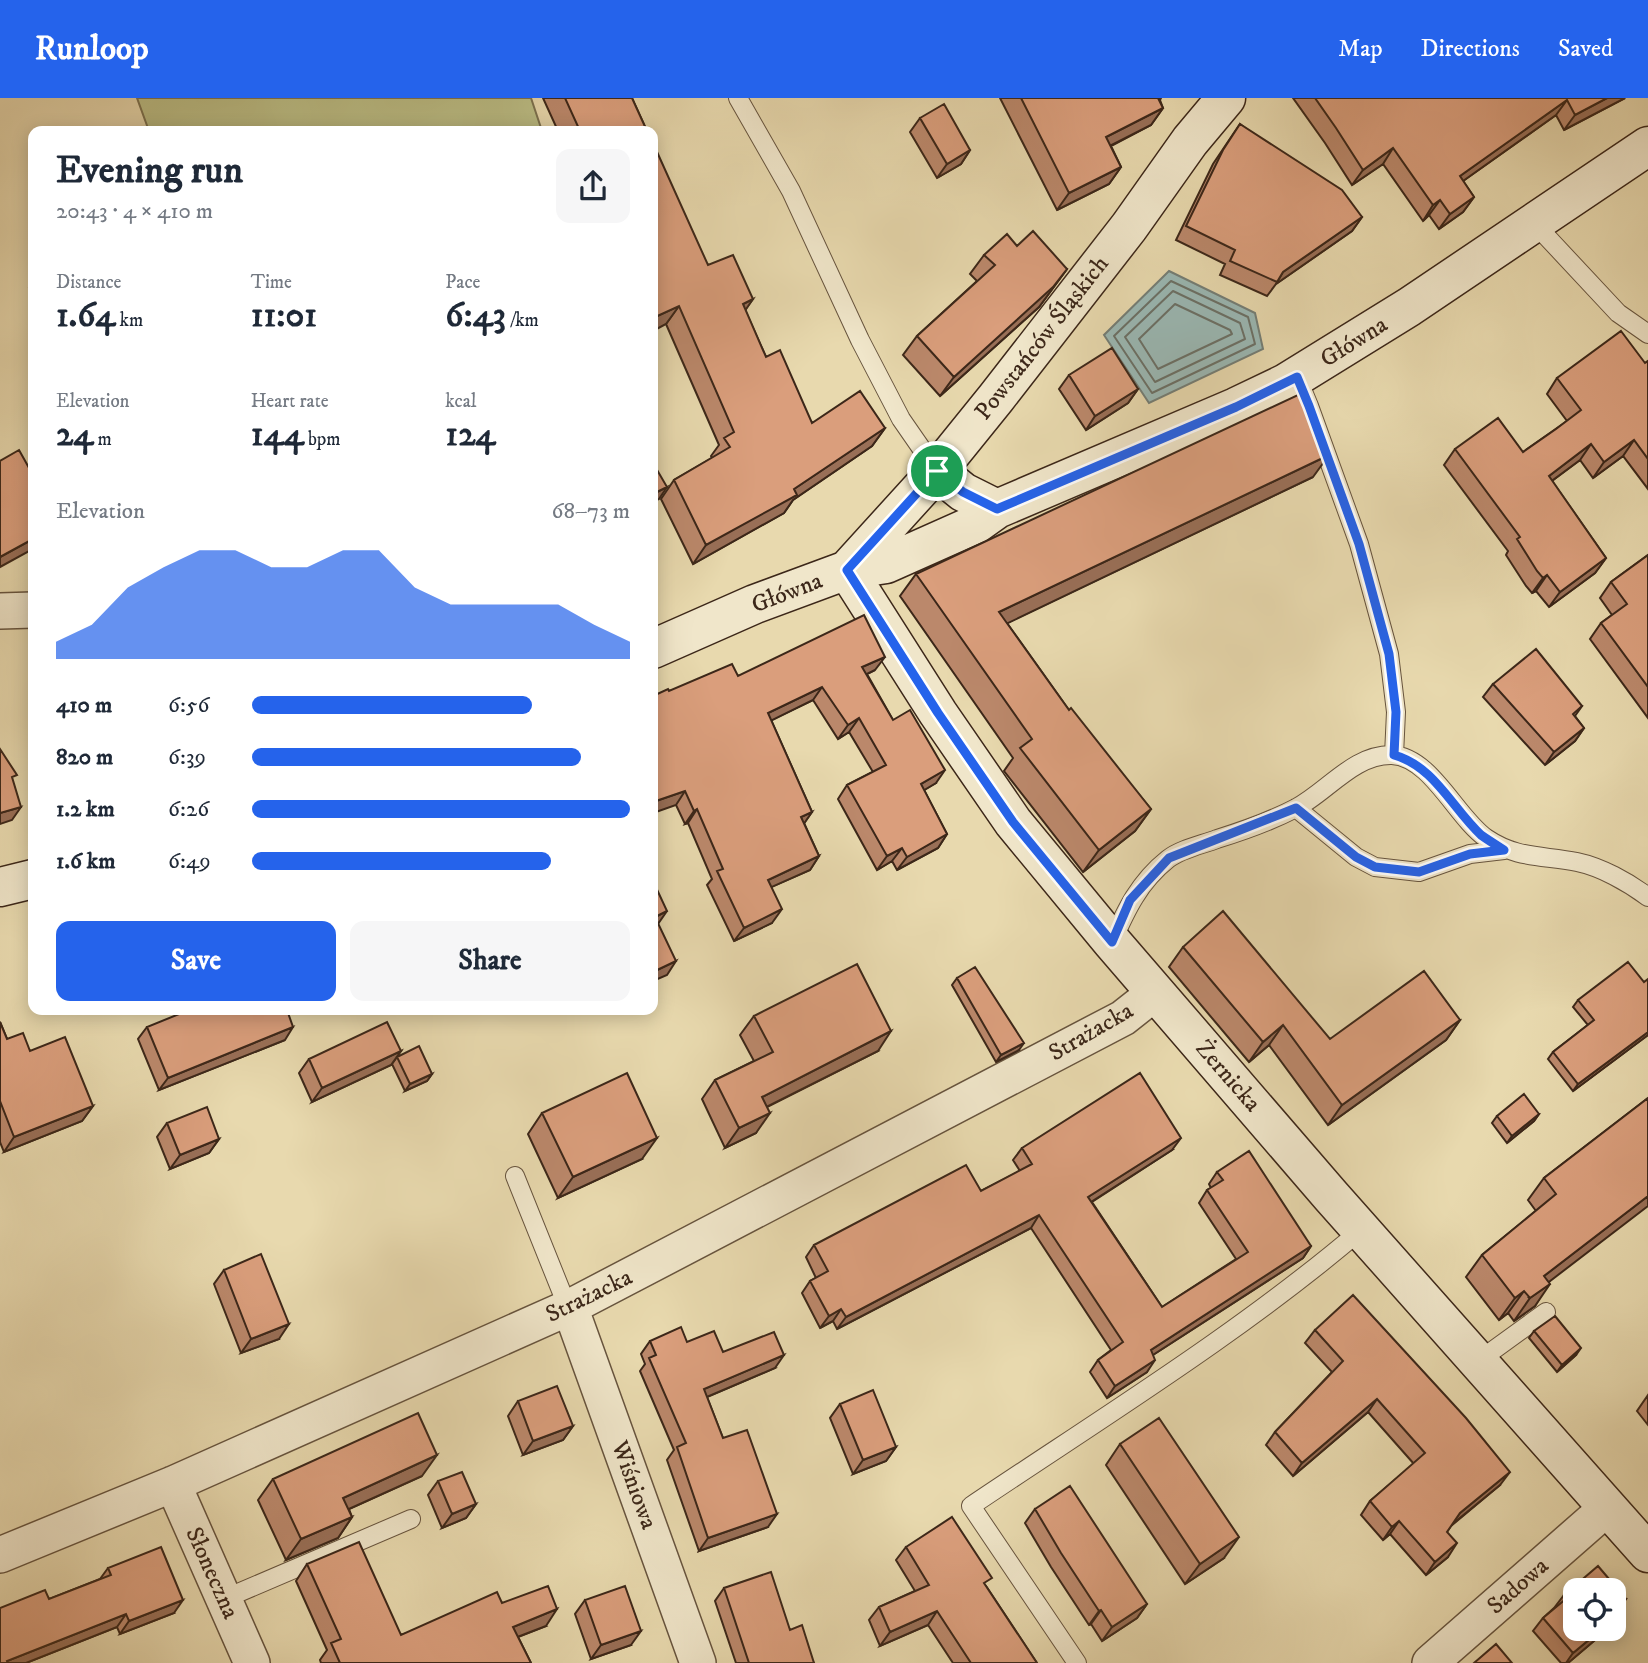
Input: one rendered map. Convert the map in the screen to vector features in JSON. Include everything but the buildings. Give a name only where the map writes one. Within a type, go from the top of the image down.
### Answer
[{"type":"street","name":"Powstańców Śląskich","points":[[847,570],[937,471],[1069,306],[1190,141],[1226,98]]},
{"type":"street","name":"Główna","points":[[658,647],[755,604],[847,570],[886,564],[976,524],[997,509],[1236,407],[1297,377],[1646,151]]},
{"type":"street","points":[[937,471],[963,492],[997,509]]},
{"type":"street","name":"Główna","points":[[900,511],[938,515],[997,509]]},
{"type":"street","name":"Żernicka","points":[[847,570],[938,713],[1013,822],[1112,942],[1362,1230],[1648,1553]]},
{"type":"street","points":[[0,611],[28,610]]},
{"type":"street","points":[[0,887],[28,880]]},
{"type":"street","name":"Strażacka","points":[[0,1555],[173,1484],[570,1307],[1123,1018],[1156,992]]},
{"type":"street","name":"Wiśniowa","points":[[570,1307],[698,1663]]},
{"type":"street","name":"Słoneczna","points":[[173,1484],[252,1663]]},
{"type":"street","name":"Sadowa","points":[[1430,1663],[1607,1508]]},
{"type":"lane","points":[[738,98],[791,191],[860,340],[901,419],[937,471]]},
{"type":"lane","points":[[1533,222],[1618,313],[1648,334]]},
{"type":"lane","points":[[1297,377],[1359,544],[1389,654],[1396,712],[1394,755]]},
{"type":"lane","points":[[1112,942],[1130,900],[1169,858],[1296,808],[1366,761],[1379,756],[1394,755],[1421,767],[1482,835],[1504,850]]},
{"type":"lane","points":[[1296,808],[1356,857],[1375,867],[1419,872],[1470,854],[1504,850],[1540,858],[1579,862],[1613,875],[1648,897]]},
{"type":"lane","points":[[515,1176],[570,1307]]},
{"type":"lane","points":[[1077,1663],[971,1506],[1199,1352],[1323,1264],[1362,1230]]},
{"type":"lane","points":[[1477,1362],[1546,1312]]},
{"type":"lane","points":[[224,1599],[411,1519]]},
{"type":"green space","points":[[137,98],[531,98],[540,126],[147,126]]},
{"type":"water","points":[[1169,271],[1255,313],[1263,349],[1149,403],[1104,335]]},
{"type":"route","points":[[1297,377],[1359,544],[1389,654],[1396,712],[1394,755],[1421,767],[1482,835],[1504,850],[1470,854],[1419,872],[1375,867],[1356,857],[1296,808],[1169,858],[1130,900],[1112,942],[1013,822],[938,713],[847,570],[937,471],[963,492],[997,509],[1236,407],[1297,377]]}]
